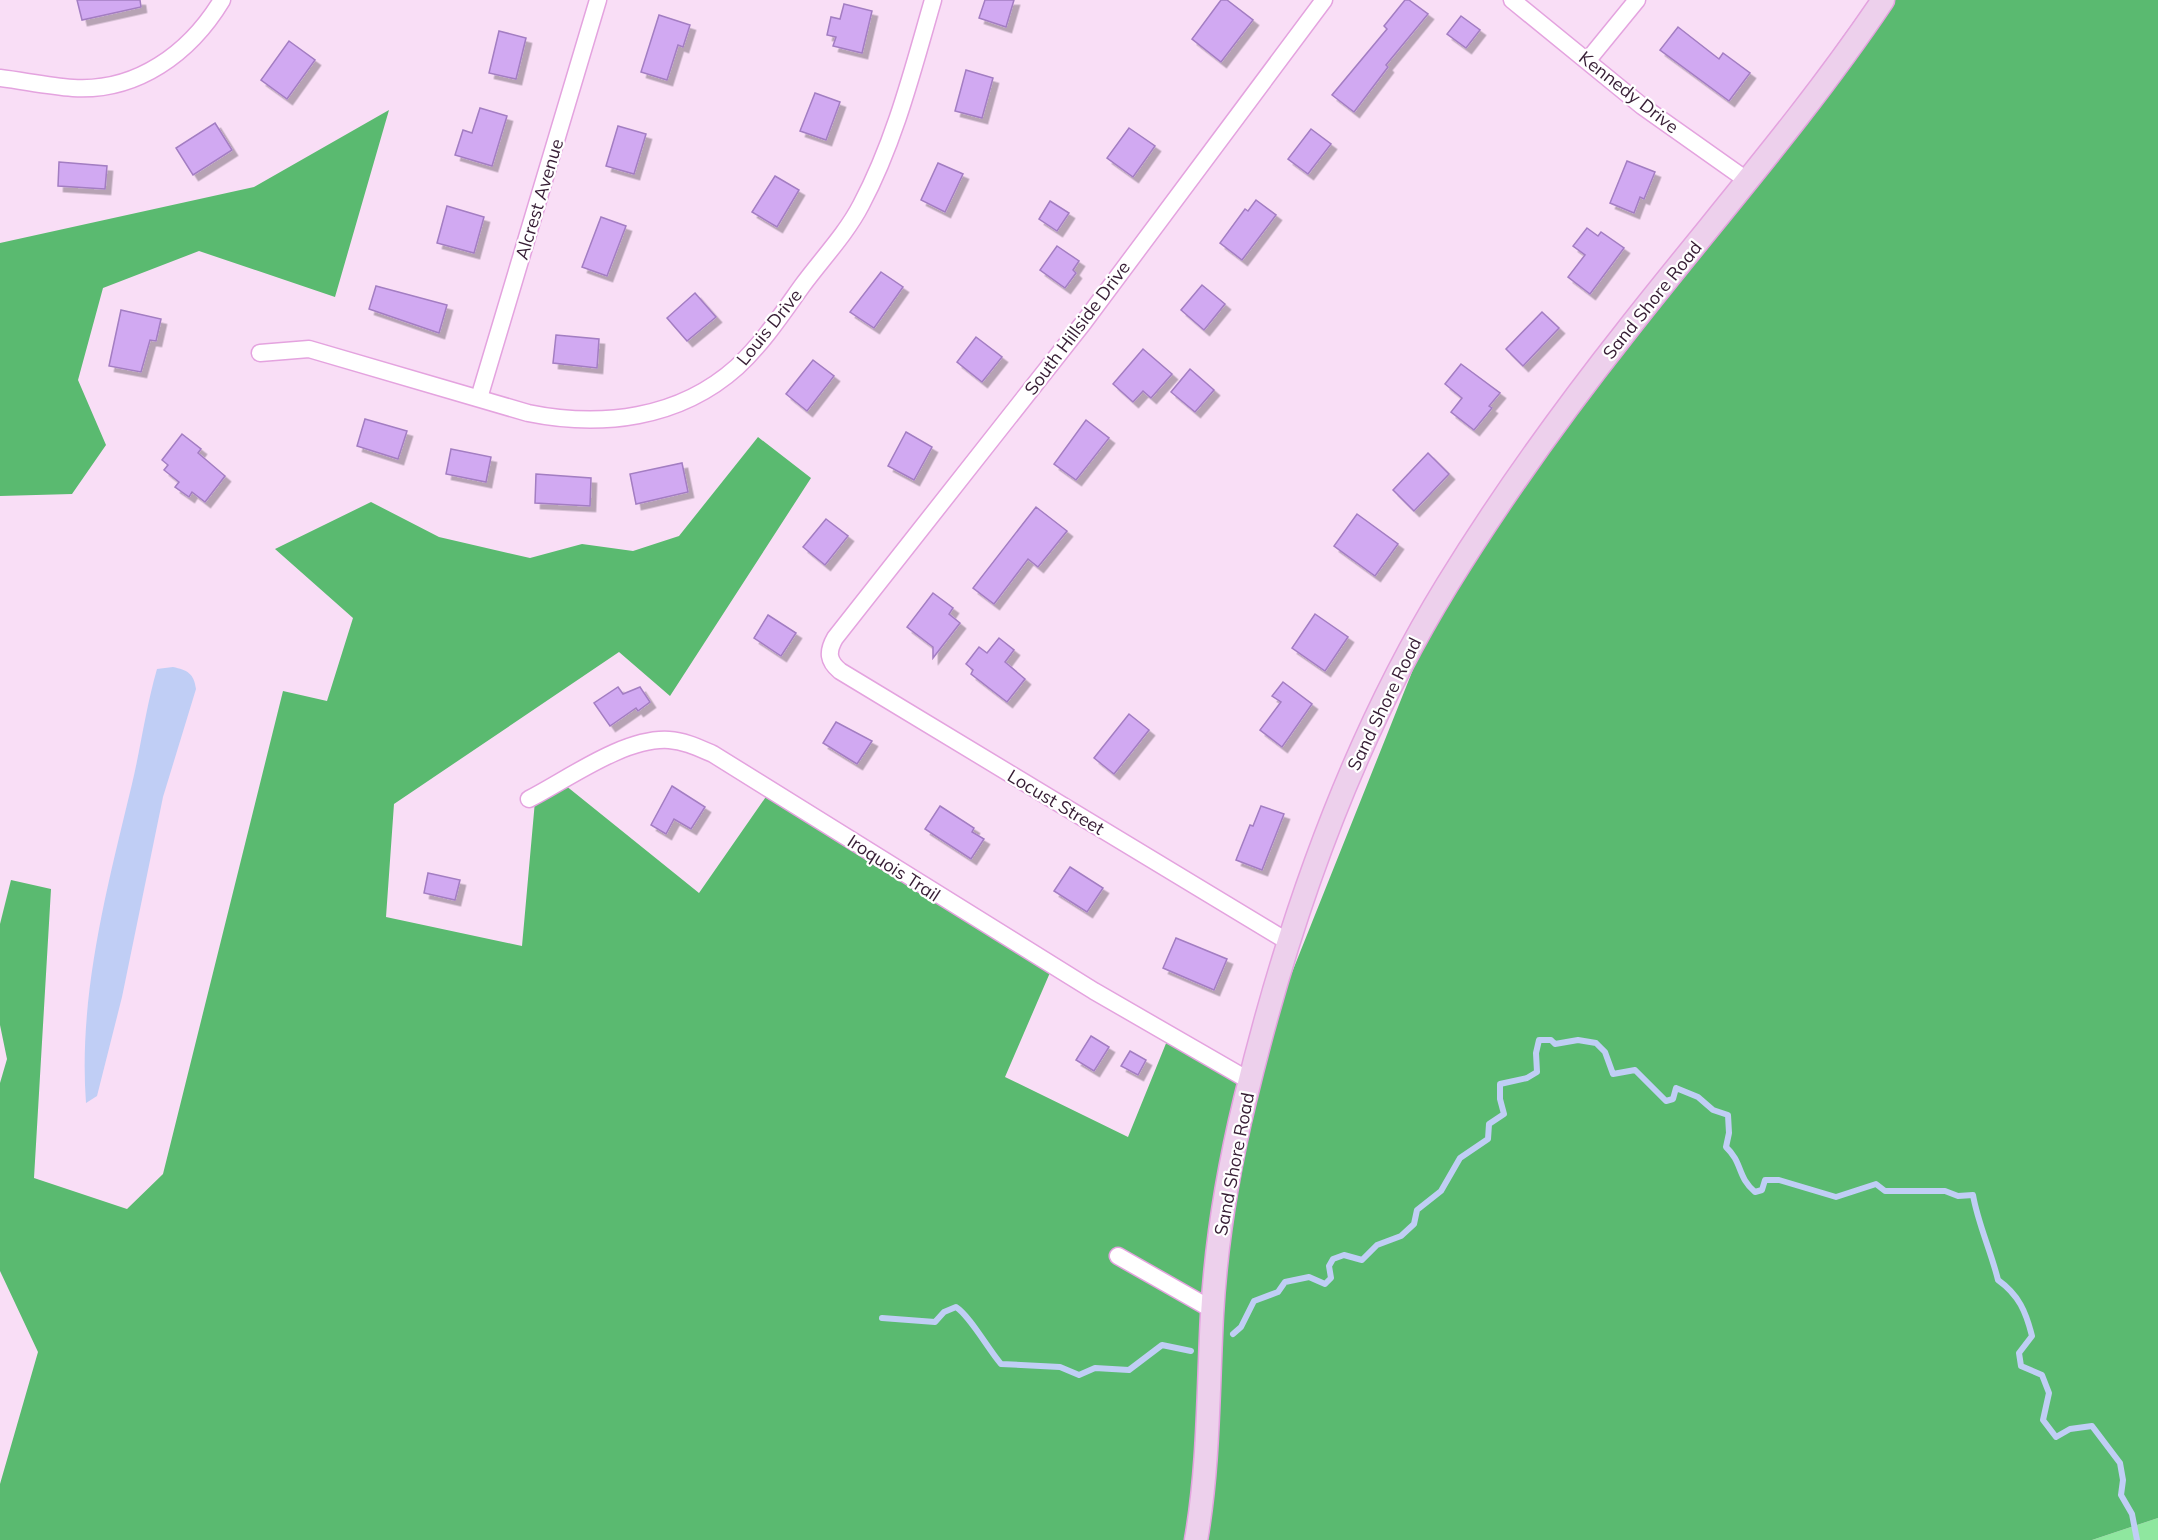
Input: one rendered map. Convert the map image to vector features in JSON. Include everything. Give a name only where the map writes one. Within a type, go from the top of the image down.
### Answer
[{"type":"street","points":[[0,78],[73,88],[125,82],[161,65],[190,44],[209,21],[222,0]]},
{"type":"street","name":"Alcrest Avenue","points":[[479,398],[598,0]]},
{"type":"street","name":"Louis Drive","points":[[260,354],[309,349],[560,419],[606,420],[654,412],[699,394],[737,367],[774,326],[860,207],[890,143],[933,0]]},
{"type":"street","name":"South Hillside Drive","points":[[829,653],[835,638],[1084,322],[1324,0]]},
{"type":"street","name":"Kennedy Drive","points":[[1512,0],[1642,106],[1748,181]]},
{"type":"street","points":[[1588,60],[1637,0]]},
{"type":"street","name":"Sand Shore Road","points":[[1196,1540],[1204,1479],[1212,1311],[1227,1191],[1250,1081],[1290,944],[1316,862],[1358,755],[1397,674],[1447,585],[1529,464],[1608,355],[1748,181],[1882,0]]},
{"type":"street","name":"Locust Street","points":[[829,653],[831,663],[840,671],[1290,944]]},
{"type":"street","name":"Iroquois Trail","points":[[529,799],[620,751],[646,742],[679,742],[714,754],[1032,954],[1250,1081]]},
{"type":"street","points":[[1118,1256],[1212,1311]]},
{"type":"green space","points":[[1869,0],[2158,0],[2158,1518],[2092,1540],[0,1540],[0,1484],[38,1352],[0,1271],[0,1083],[7,1059],[0,1025],[0,924],[11,880],[51,889],[34,1178],[127,1209],[163,1174],[283,691],[327,701],[353,618],[275,549],[371,502],[439,537],[530,558],[582,544],[633,551],[679,536],[758,437],[811,478],[670,696],[619,652],[394,804],[386,917],[522,946],[535,801],[565,785],[699,893],[770,791],[1052,968],[1005,1077],[1128,1137],[1169,1036],[1251,1075],[1440,602]]},
{"type":"green space","points":[[389,110],[335,297],[199,251],[103,288],[78,380],[106,445],[72,494],[0,496],[0,243],[254,187]]},
{"type":"green space","points":[[2158,1518],[2158,1540],[2092,1540]]},
{"type":"water","points":[[173,667],[189,673],[194,679],[196,689],[163,797],[122,997],[97,1096],[86,1103],[86,1023],[90,982],[104,902],[157,669]]},
{"type":"building","points":[[77,0],[140,0],[141,7],[82,20]]},
{"type":"building","points":[[985,0],[1014,0],[1006,27],[979,18]]},
{"type":"building","points":[[1221,0],[1227,0],[1253,20],[1221,62],[1192,39]]},
{"type":"building","points":[[1405,0],[1409,0],[1428,14],[1386,65],[1388,67],[1354,112],[1332,95],[1387,29],[1384,26]]},
{"type":"building","points":[[844,4],[872,11],[862,53],[833,46],[836,37],[827,35],[831,17],[840,19]]},
{"type":"building","points":[[659,15],[690,25],[683,47],[678,45],[667,80],[641,72]]},
{"type":"building","points":[[1461,16],[1480,30],[1466,48],[1447,34]]},
{"type":"building","points":[[1678,27],[1719,59],[1723,53],[1750,73],[1729,101],[1660,50]]},
{"type":"building","points":[[499,31],[526,38],[516,79],[489,73]]},
{"type":"building","points":[[289,41],[315,60],[287,99],[261,80]]},
{"type":"building","points":[[966,70],[993,78],[982,118],[955,111]]},
{"type":"building","points":[[815,93],[840,102],[826,140],[800,131]]},
{"type":"building","points":[[480,108],[507,116],[492,166],[455,155],[463,130],[472,133]]},
{"type":"building","points":[[215,123],[232,150],[193,175],[176,148]]},
{"type":"building","points":[[618,126],[646,134],[634,174],[606,166]]},
{"type":"building","points":[[1129,128],[1155,146],[1133,177],[1107,158]]},
{"type":"building","points":[[1311,129],[1331,144],[1308,174],[1288,159]]},
{"type":"building","points":[[1627,161],[1655,172],[1644,199],[1640,197],[1634,213],[1610,203]]},
{"type":"building","points":[[59,162],[107,166],[105,189],[58,186]]},
{"type":"building","points":[[938,163],[963,174],[945,212],[921,200]]},
{"type":"building","points":[[775,176],[799,190],[777,227],[752,212]]},
{"type":"building","points":[[1256,200],[1276,215],[1242,260],[1220,243],[1245,209],[1248,211]]},
{"type":"building","points":[[1050,201],[1069,213],[1057,231],[1039,219]]},
{"type":"building","points":[[447,206],[484,217],[474,253],[437,243]]},
{"type":"building","points":[[601,217],[626,226],[607,276],[582,267]]},
{"type":"building","points":[[1587,228],[1598,236],[1601,232],[1624,248],[1590,294],[1568,277],[1585,255],[1573,246]]},
{"type":"building","points":[[1057,246],[1079,261],[1073,270],[1076,273],[1065,288],[1040,270]]},
{"type":"building","points":[[881,272],[903,287],[874,328],[850,312]]},
{"type":"building","points":[[1202,285],[1225,304],[1204,330],[1181,310]]},
{"type":"building","points":[[376,286],[447,305],[439,333],[369,309]]},
{"type":"building","points":[[695,293],[716,317],[687,341],[667,318]]},
{"type":"building","points":[[121,310],[161,319],[156,341],[150,340],[141,372],[109,366]]},
{"type":"building","points":[[1542,312],[1559,328],[1523,366],[1506,349]]},
{"type":"building","points":[[556,335],[599,339],[597,368],[553,363]]},
{"type":"building","points":[[976,337],[1002,357],[982,382],[957,362]]},
{"type":"building","points":[[1143,349],[1172,374],[1151,398],[1143,391],[1133,402],[1113,384]]},
{"type":"building","points":[[813,360],[834,376],[807,411],[786,394]]},
{"type":"building","points":[[1461,364],[1500,393],[1489,406],[1492,408],[1474,430],[1451,412],[1462,398],[1445,384]]},
{"type":"building","points":[[1190,369],[1214,390],[1195,412],[1171,392]]},
{"type":"building","points":[[365,419],[407,431],[398,459],[357,446]]},
{"type":"building","points":[[1086,420],[1109,438],[1076,480],[1054,464]]},
{"type":"building","points":[[906,432],[932,447],[914,480],[888,466]]},
{"type":"building","points":[[182,434],[201,449],[198,453],[225,476],[205,502],[192,492],[189,497],[175,487],[179,482],[164,470],[168,465],[162,460]]},
{"type":"building","points":[[451,449],[491,457],[486,482],[446,474]]},
{"type":"building","points":[[1428,453],[1449,474],[1414,511],[1393,490]]},
{"type":"building","points":[[682,463],[688,492],[636,504],[630,474]]},
{"type":"building","points":[[536,474],[591,478],[590,506],[535,503]]},
{"type":"building","points":[[1036,507],[1067,531],[1038,567],[1028,559],[994,604],[973,588]]},
{"type":"building","points":[[1357,514],[1398,544],[1375,576],[1334,546]]},
{"type":"building","points":[[826,519],[848,536],[825,565],[803,547]]},
{"type":"building","points":[[933,593],[953,608],[949,614],[960,623],[933,658],[933,647],[907,627]]},
{"type":"building","points":[[1315,614],[1348,637],[1325,671],[1292,648]]},
{"type":"building","points":[[768,615],[796,633],[781,656],[754,638]]},
{"type":"building","points":[[999,638],[1014,650],[1005,662],[1025,679],[1007,702],[971,674],[973,670],[966,664],[979,647],[987,653]]},
{"type":"building","points":[[1283,682],[1312,704],[1282,747],[1260,730],[1281,702],[1272,696]]},
{"type":"building","points":[[618,687],[623,694],[640,687],[650,702],[638,711],[636,708],[610,726],[594,703]]},
{"type":"building","points":[[1129,714],[1149,730],[1114,774],[1094,758]]},
{"type":"building","points":[[836,722],[872,741],[857,764],[823,743]]},
{"type":"building","points":[[672,786],[705,807],[691,829],[674,819],[666,834],[651,825]]},
{"type":"building","points":[[940,806],[974,828],[972,832],[984,839],[971,859],[925,829]]},
{"type":"building","points":[[1261,806],[1284,814],[1262,870],[1236,860],[1250,825],[1253,826]]},
{"type":"building","points":[[1070,867],[1103,888],[1087,912],[1054,891]]},
{"type":"building","points":[[428,873],[460,880],[455,900],[424,893]]},
{"type":"building","points":[[1176,938],[1227,959],[1214,990],[1163,968]]},
{"type":"building","points":[[1091,1036],[1109,1047],[1094,1071],[1076,1060]]},
{"type":"building","points":[[1130,1051],[1146,1060],[1138,1075],[1121,1066]]},
{"type":"waterway","points":[[1233,1334],[1241,1327],[1254,1301],[1278,1292],[1285,1282],[1309,1277],[1325,1284],[1331,1278],[1329,1266],[1333,1259],[1344,1255],[1362,1260],[1377,1245],[1401,1236],[1414,1224],[1417,1210],[1441,1191],[1460,1158],[1488,1139],[1489,1124],[1504,1114],[1500,1099],[1500,1084],[1527,1078],[1537,1072],[1536,1053],[1539,1040],[1551,1040],[1555,1044],[1578,1040],[1596,1043],[1605,1052],[1613,1074],[1635,1070],[1666,1101],[1673,1099],[1676,1088],[1698,1097],[1713,1110],[1728,1115],[1729,1133],[1726,1147],[1735,1159],[1745,1181],[1755,1192],[1762,1190],[1765,1180],[1779,1180],[1836,1197],[1876,1184],[1885,1191],[1945,1191],[1958,1196],[1973,1195],[1998,1280],[2016,1298],[2030,1327],[2032,1336],[2019,1353],[2021,1366],[2042,1375],[2049,1393],[2043,1420],[2056,1437],[2070,1429],[2092,1426],[2120,1463],[2123,1480],[2121,1495],[2132,1514],[2137,1540]]},
{"type":"waterway","points":[[882,1318],[935,1322],[944,1312],[956,1307],[967,1318],[1001,1364],[1060,1367],[1079,1375],[1095,1368],[1129,1370],[1162,1345],[1191,1351]]}]
